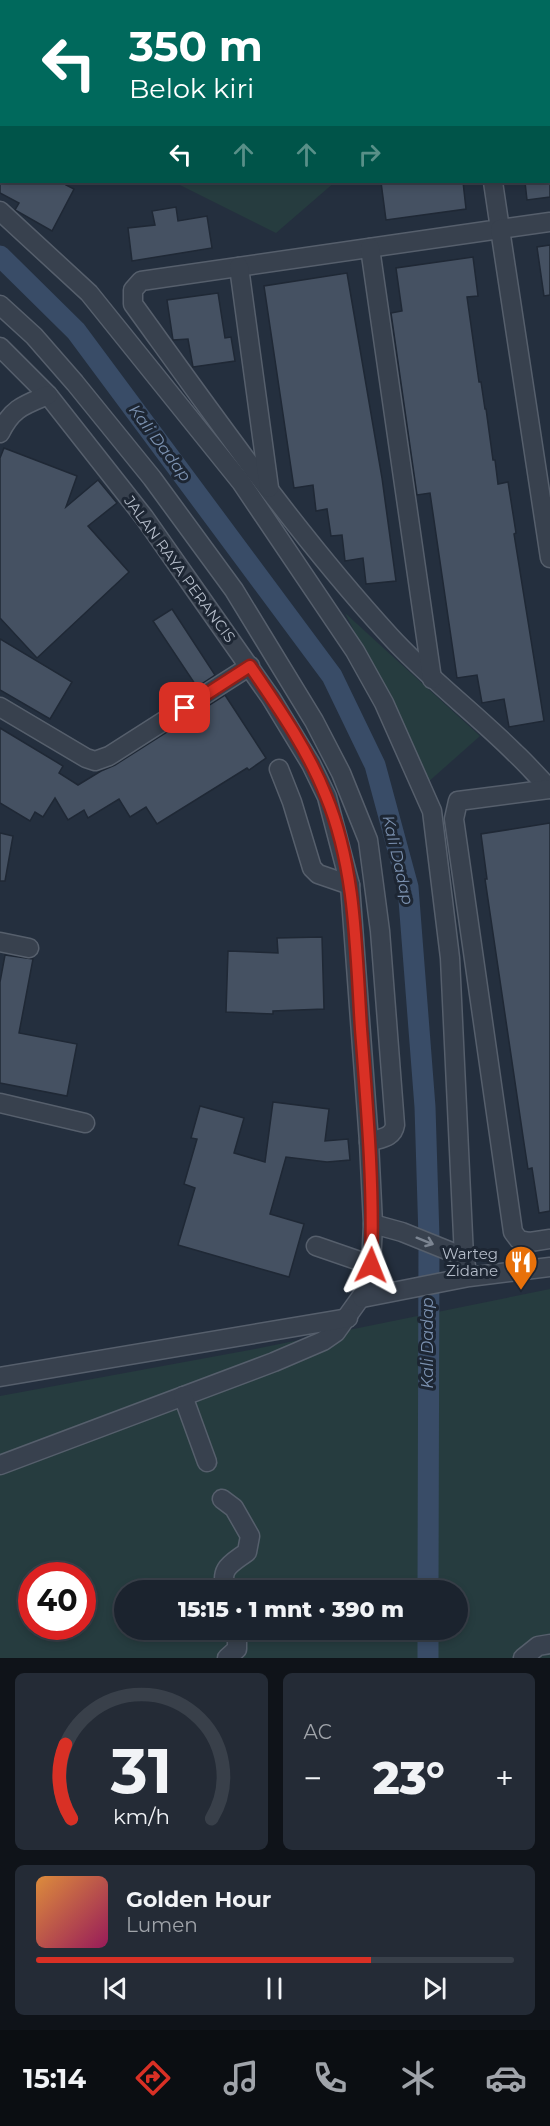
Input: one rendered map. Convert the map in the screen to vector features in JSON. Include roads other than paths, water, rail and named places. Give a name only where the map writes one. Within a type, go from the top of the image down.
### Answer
[{"type":"street","points":[[494,183],[550,558]]},
{"type":"street","points":[[0,211],[89,293],[241,482],[355,651],[384,703],[432,812],[450,958],[456,1254],[469,1277]]},
{"type":"street","points":[[550,222],[141,281],[134,290],[133,304],[269,489],[337,576],[389,636],[432,679],[515,752],[550,789]]},
{"type":"street","points":[[370,248],[432,679]]},
{"type":"street","points":[[239,267],[269,489]]},
{"type":"street","points":[[0,305],[34,336],[75,383],[152,478],[234,590],[314,721],[341,773],[368,840],[380,931],[395,1125],[394,1132],[389,1136],[369,1142]]},
{"type":"street","name":"JALAN RAYA PERANCIS","points":[[0,347],[48,395],[144,517],[250,666],[311,764],[327,797],[350,885],[373,1224],[369,1281],[362,1298],[336,1332],[308,1348],[0,1465]]},
{"type":"street","points":[[0,433],[6,421],[18,407],[48,395]]},
{"type":"street","points":[[0,707],[86,758],[95,761],[109,756],[250,666]]},
{"type":"street","points":[[279,769],[292,802],[312,868],[318,874],[350,885]]},
{"type":"street","points":[[550,789],[458,801],[454,819],[513,1232],[519,1240],[530,1242],[550,1239]]},
{"type":"street","points":[[0,942],[29,948]]},
{"type":"street","points":[[0,1103],[85,1124]]},
{"type":"street","points":[[373,1224],[402,1232],[456,1254]]},
{"type":"street","points":[[316,1246],[371,1265]]},
{"type":"street","points":[[362,1298],[469,1277],[550,1267]]},
{"type":"street","points":[[0,1377],[348,1318]]},
{"type":"street","points":[[183,1396],[207,1462]]},
{"type":"street","points":[[222,1498],[234,1508],[249,1536],[247,1552],[226,1568],[223,1580]]},
{"type":"street","points":[[227,1658],[237,1649],[237,1640]]},
{"type":"street","points":[[523,1658],[538,1646],[550,1644]]},
{"type":"waterway","name":"Kali Dadap","points":[[0,256],[76,331],[332,676],[375,765],[408,887],[425,1107],[429,1238],[428,1580]]},
{"type":"waterway","name":"Kali Dadap","points":[[428,1640],[428,1658]]},
{"type":"place","name":"Warteg Zidane","points":[[521,1291]]}]
